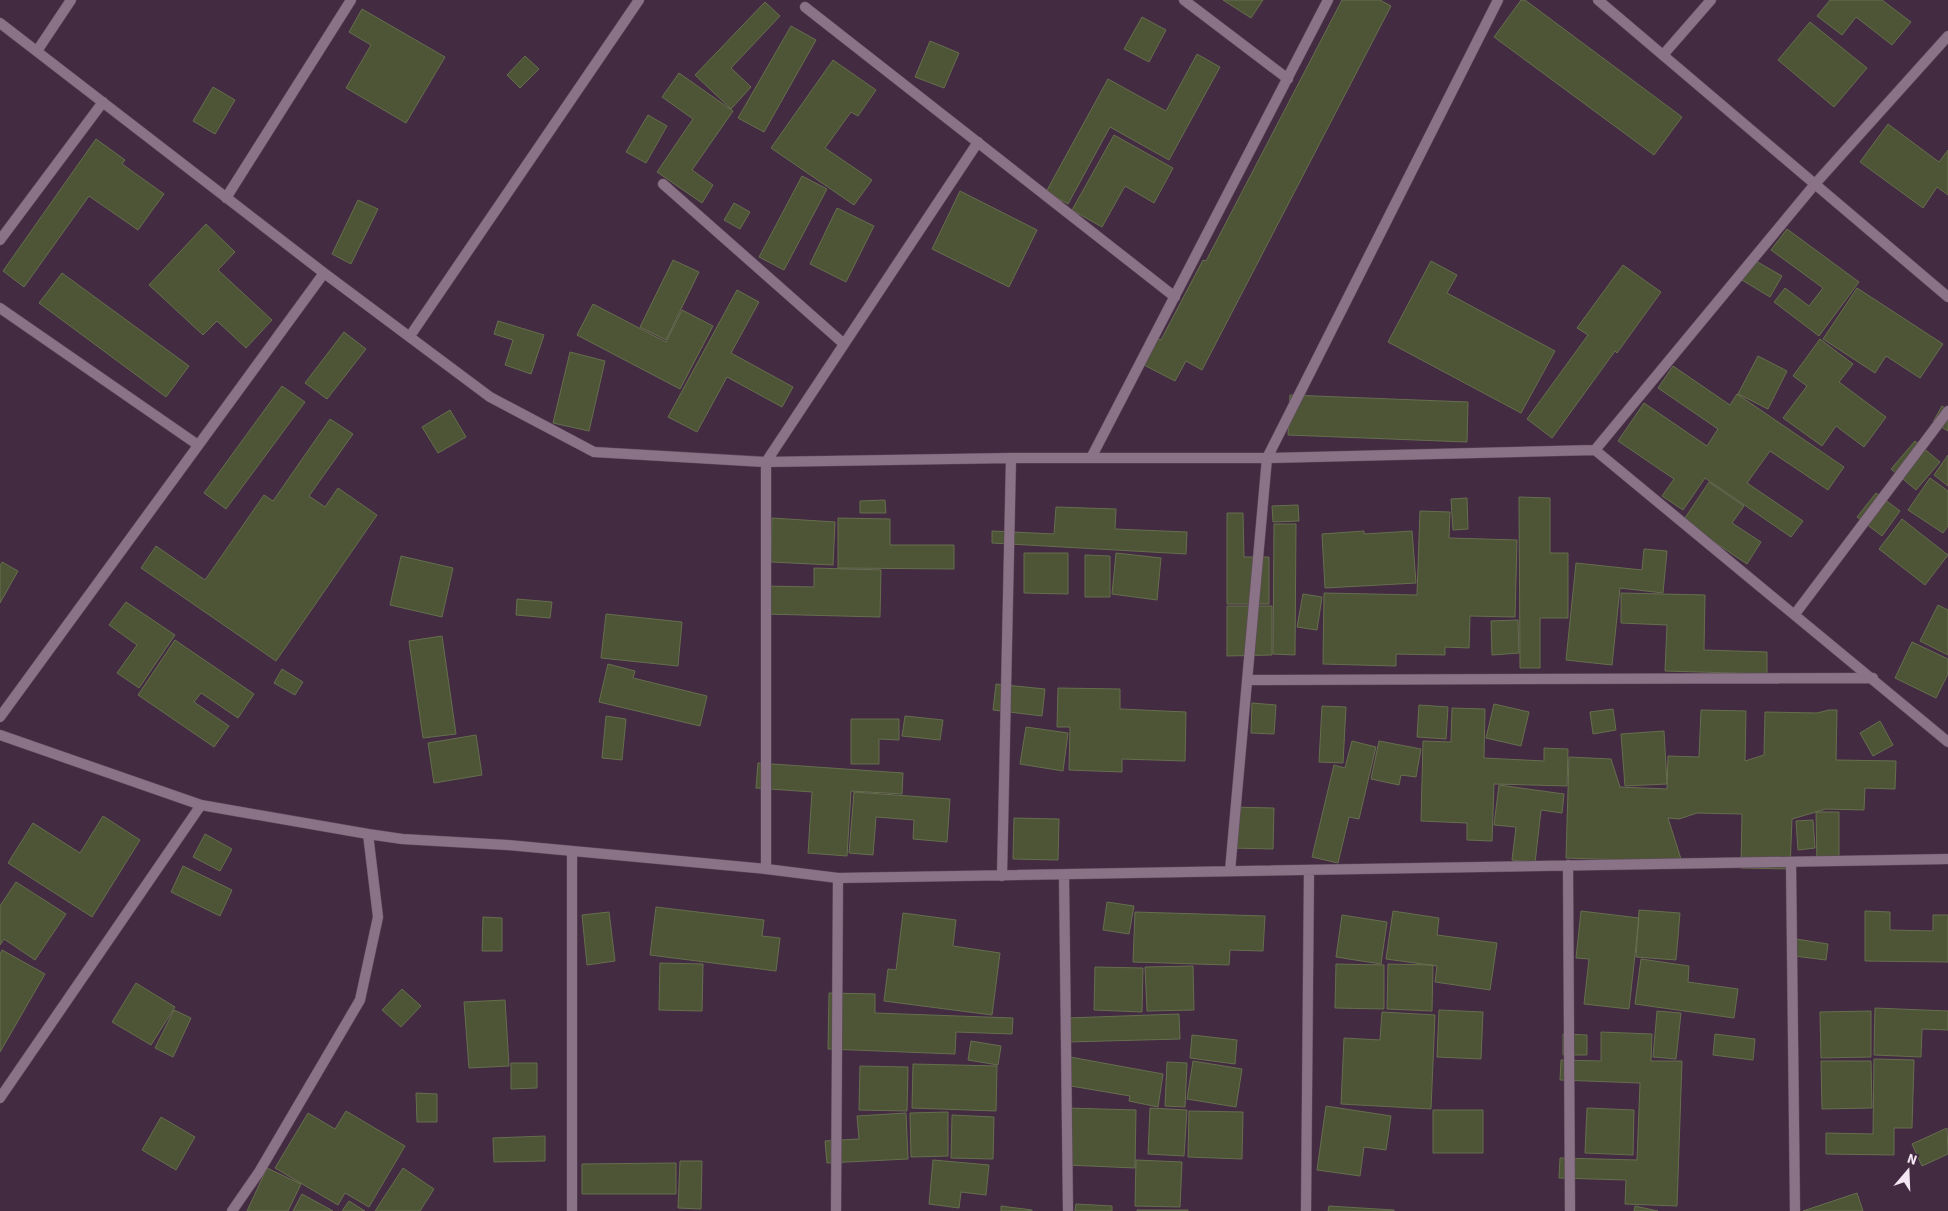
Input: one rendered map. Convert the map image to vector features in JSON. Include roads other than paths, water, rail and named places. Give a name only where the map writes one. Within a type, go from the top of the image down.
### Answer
[{"type":"street","points":[[37,52],[71,0]]},
{"type":"street","points":[[226,198],[351,0]]},
{"type":"street","points":[[410,336],[639,0]]},
{"type":"street","points":[[1184,0],[1288,79]]},
{"type":"street","points":[[1091,458],[1328,0]]},
{"type":"street","points":[[1230,871],[1267,458],[1498,0]]},
{"type":"street","points":[[1598,0],[1948,297]]},
{"type":"street","points":[[1663,55],[1711,0]]},
{"type":"street","points":[[805,7],[1175,297]]},
{"type":"street","points":[[0,23],[324,273],[490,397],[594,452],[766,462],[1011,458],[1267,458],[1595,450],[1873,678],[1948,742]]},
{"type":"street","points":[[1595,450],[1815,184],[1948,36]]},
{"type":"street","points":[[0,240],[103,102]]},
{"type":"street","points":[[766,869],[766,462],[978,142]]},
{"type":"street","points":[[663,184],[844,344]]},
{"type":"street","points":[[0,717],[324,273]]},
{"type":"street","points":[[0,308],[198,445]]},
{"type":"street","points":[[1795,614],[1948,411]]},
{"type":"street","points":[[1002,876],[1011,458]]},
{"type":"street","points":[[1247,680],[1873,678]]},
{"type":"street","points":[[0,735],[201,805],[368,834],[402,839],[507,845],[766,869],[838,878],[1948,858]]},
{"type":"street","points":[[0,1098],[201,805]]},
{"type":"street","points":[[232,1211],[258,1172],[360,1000],[378,917],[368,834]]},
{"type":"street","points":[[572,852],[572,1211]]},
{"type":"street","points":[[1791,862],[1795,1211]]},
{"type":"street","points":[[1568,865],[1570,1211]]},
{"type":"street","points":[[1306,1211],[1309,870]]},
{"type":"street","points":[[1064,874],[1068,1211]]},
{"type":"street","points":[[836,1211],[838,878]]}]
